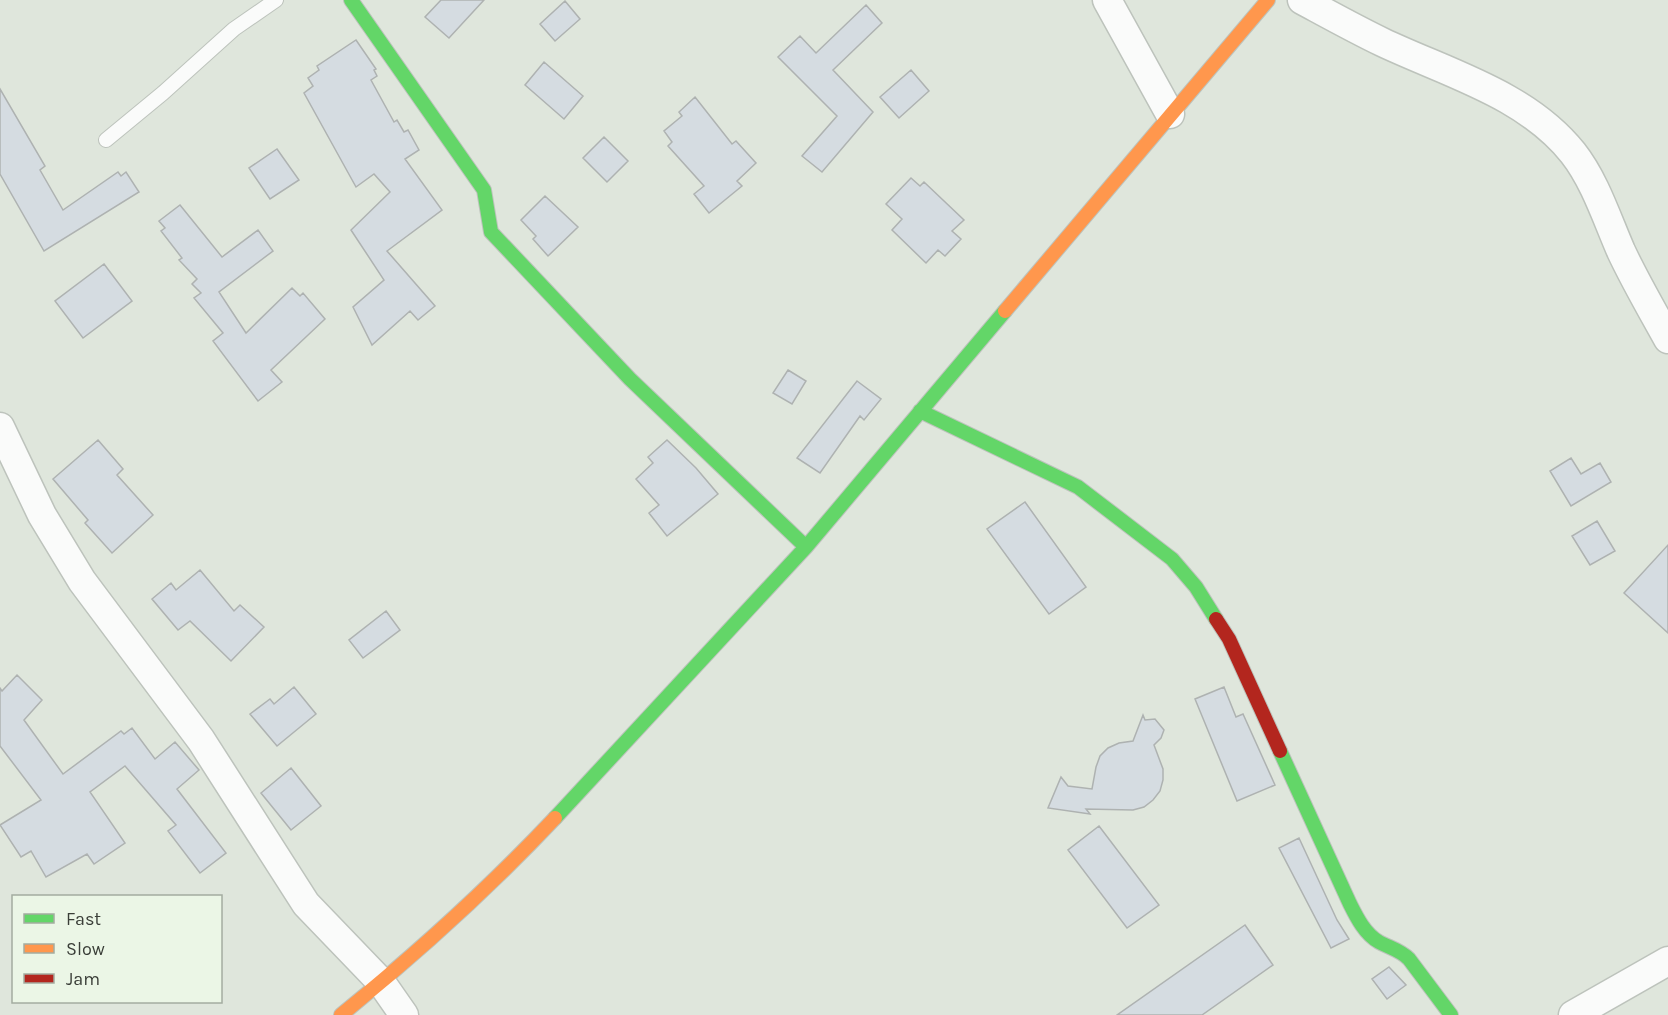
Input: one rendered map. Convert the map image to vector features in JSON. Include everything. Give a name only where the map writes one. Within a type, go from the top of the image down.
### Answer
[{"type":"street","points":[[351,0],[484,190],[491,232],[630,379],[806,547]]},
{"type":"street","points":[[1107,0],[1170,114]]},
{"type":"street","points":[[341,1015],[381,982],[516,859],[806,547],[1268,0]]},
{"type":"street","points":[[1302,0],[1383,43],[1466,77],[1551,130],[1573,154],[1587,176],[1626,261],[1668,339]]},
{"type":"street","points":[[921,411],[1078,487],[1172,559],[1196,587],[1229,639],[1359,921],[1373,938],[1386,946],[1399,950],[1408,957],[1451,1015]]},
{"type":"street","points":[[0,427],[42,515],[82,580],[201,740],[306,904],[381,982],[404,1015]]},
{"type":"street","points":[[1573,1015],[1668,961]]},
{"type":"lane","points":[[106,140],[163,93],[234,29],[276,0]]},
{"type":"building","points":[[441,0],[484,0],[449,38],[425,17]]},
{"type":"building","points":[[565,1],[580,19],[555,41],[540,24]]},
{"type":"building","points":[[866,5],[882,23],[833,70],[873,112],[822,172],[802,156],[837,116],[778,57],[800,36],[816,53]]},
{"type":"building","points":[[356,40],[376,69],[374,70],[377,76],[371,80],[394,122],[397,120],[404,132],[408,130],[419,150],[405,159],[442,210],[387,251],[435,306],[418,320],[410,311],[372,345],[353,307],[384,280],[351,230],[390,192],[374,174],[356,187],[304,93],[313,86],[308,78],[319,70],[317,66]]},
{"type":"building","points":[[544,62],[583,96],[564,119],[525,85]]},
{"type":"building","points":[[911,70],[929,91],[899,118],[880,97]]},
{"type":"building","points":[[0,89],[45,166],[40,170],[63,210],[118,172],[121,176],[126,172],[139,192],[44,251],[0,174]]},
{"type":"building","points":[[695,97],[732,144],[736,141],[756,163],[737,181],[742,186],[709,213],[694,194],[704,186],[668,146],[672,142],[664,131],[682,116],[679,112]]},
{"type":"building","points":[[604,137],[628,161],[607,182],[583,158]]},
{"type":"building","points":[[277,149],[299,180],[270,199],[249,168]]},
{"type":"building","points":[[911,178],[920,186],[924,182],[964,220],[952,231],[961,239],[945,256],[938,250],[926,263],[892,230],[902,219],[886,204]]},
{"type":"building","points":[[545,196],[578,227],[548,256],[533,239],[536,236],[521,220]]},
{"type":"building","points":[[180,205],[222,257],[258,230],[273,251],[219,292],[246,333],[292,288],[300,296],[303,293],[325,319],[271,370],[282,382],[258,401],[213,341],[223,333],[194,298],[201,293],[192,284],[197,279],[179,260],[182,258],[161,231],[165,228],[159,221]]},
{"type":"building","points":[[104,264],[132,301],[83,338],[55,301]]},
{"type":"building","points":[[788,370],[806,381],[792,404],[773,393]]},
{"type":"building","points":[[857,381],[881,399],[864,420],[860,416],[820,473],[797,458]]},
{"type":"building","points":[[98,440],[123,469],[117,475],[153,515],[112,553],[85,523],[88,520],[53,479]]},
{"type":"building","points":[[667,440],[696,468],[718,494],[667,536],[649,513],[659,505],[636,479],[653,463],[648,457]]},
{"type":"building","points":[[1571,458],[1581,474],[1600,463],[1611,482],[1571,506],[1550,471]]},
{"type":"building","points":[[1025,502],[1086,587],[1049,614],[987,529]]},
{"type":"building","points":[[1597,521],[1615,551],[1590,565],[1572,536]]},
{"type":"building","points":[[1668,545],[1668,633],[1624,593]]},
{"type":"building","points":[[200,570],[234,611],[240,605],[264,627],[231,661],[190,621],[178,630],[152,599],[171,583],[176,590]]},
{"type":"building","points":[[386,611],[400,630],[363,658],[349,640]]},
{"type":"building","points":[[17,675],[42,700],[24,720],[63,774],[121,731],[124,734],[132,728],[155,759],[175,742],[199,770],[177,789],[226,853],[200,873],[168,831],[176,825],[125,766],[90,792],[125,843],[94,864],[87,854],[46,877],[31,851],[21,857],[0,825],[41,800],[0,746],[0,688],[2,691]]},
{"type":"building","points":[[294,687],[316,714],[277,746],[250,714],[270,699],[274,704]]},
{"type":"building","points":[[1224,687],[1236,717],[1243,714],[1275,785],[1237,801],[1195,699]]},
{"type":"building","points":[[1143,715],[1145,720],[1155,719],[1164,730],[1161,738],[1154,745],[1163,769],[1163,780],[1160,791],[1153,800],[1144,807],[1133,810],[1086,809],[1090,814],[1048,808],[1061,777],[1068,786],[1092,789],[1100,756],[1108,748],[1119,743],[1133,741]]},
{"type":"building","points":[[291,768],[321,806],[291,830],[261,793]]},
{"type":"building","points":[[1099,826],[1159,905],[1127,928],[1068,850]]},
{"type":"building","points":[[1299,838],[1337,920],[1349,939],[1331,948],[1279,848]]},
{"type":"building","points":[[1245,925],[1273,965],[1202,1015],[1117,1015]]},
{"type":"building","points":[[1389,967],[1406,985],[1387,999],[1372,979]]},
{"type":"traffic: fast","points":[[351,0],[484,190],[491,232],[630,379],[806,547]]},
{"type":"traffic: fast","points":[[555,818],[806,547],[1005,311]]},
{"type":"traffic: fast","points":[[920,411],[1078,487],[1172,559],[1196,587],[1216,619]]},
{"type":"traffic: fast","points":[[1280,751],[1350,904],[1362,925],[1374,939],[1409,959],[1451,1015]]},
{"type":"traffic: slow","points":[[1005,311],[1268,0]]},
{"type":"traffic: slow","points":[[341,1015],[451,920],[555,818]]},
{"type":"traffic: jam","points":[[1216,619],[1229,639],[1280,751]]}]
